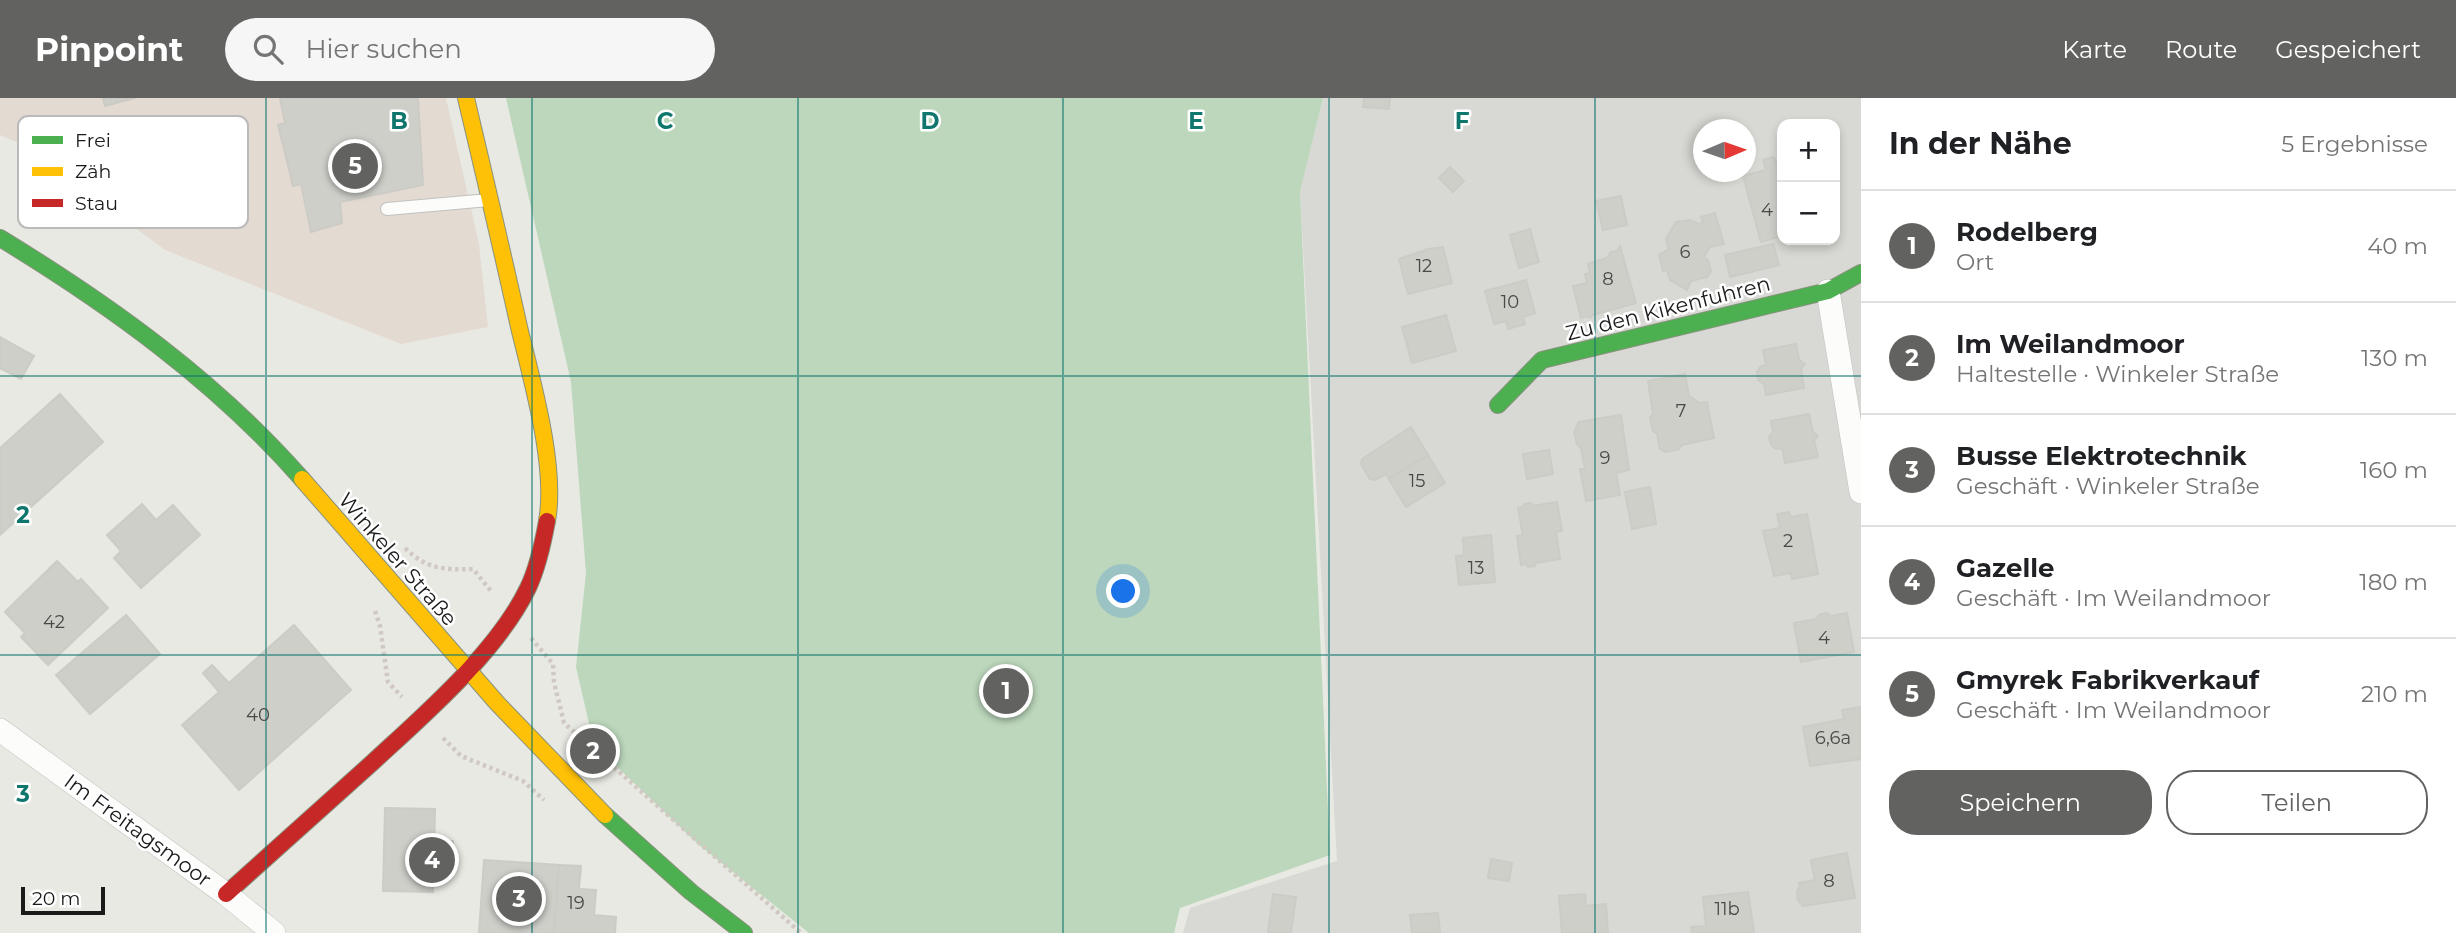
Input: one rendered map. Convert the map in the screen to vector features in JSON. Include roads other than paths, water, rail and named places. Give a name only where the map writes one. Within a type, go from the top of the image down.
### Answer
[{"type":"street","points":[[226,894],[421,718],[468,670],[512,617],[530,586],[549,509],[548,469],[533,385],[466,98]]},
{"type":"street","name":"Winkeler Straße","points":[[0,238],[61,274],[131,323],[201,379],[273,447],[468,670],[561,771],[668,873],[744,933]]},
{"type":"street","name":"Zu den Kikenfuhren","points":[[1498,405],[1542,360],[1828,291],[1861,273]]},
{"type":"street","points":[[1828,291],[1861,492]]},
{"type":"street","name":"Im Freitagsmoor","points":[[0,730],[226,894],[274,933]]},
{"type":"lane","points":[[387,209],[490,200]]},
{"type":"place","name":"Gmyrek Fabrikverkauf","points":[[355,166]]},
{"type":"place","name":"Rodelberg","points":[[1006,691]]},
{"type":"place","name":"Im Weilandmoor","points":[[593,751]]},
{"type":"place","name":"Gazelle","points":[[432,860]]},
{"type":"place","name":"Busse Elektrotechnik","points":[[519,899]]}]
